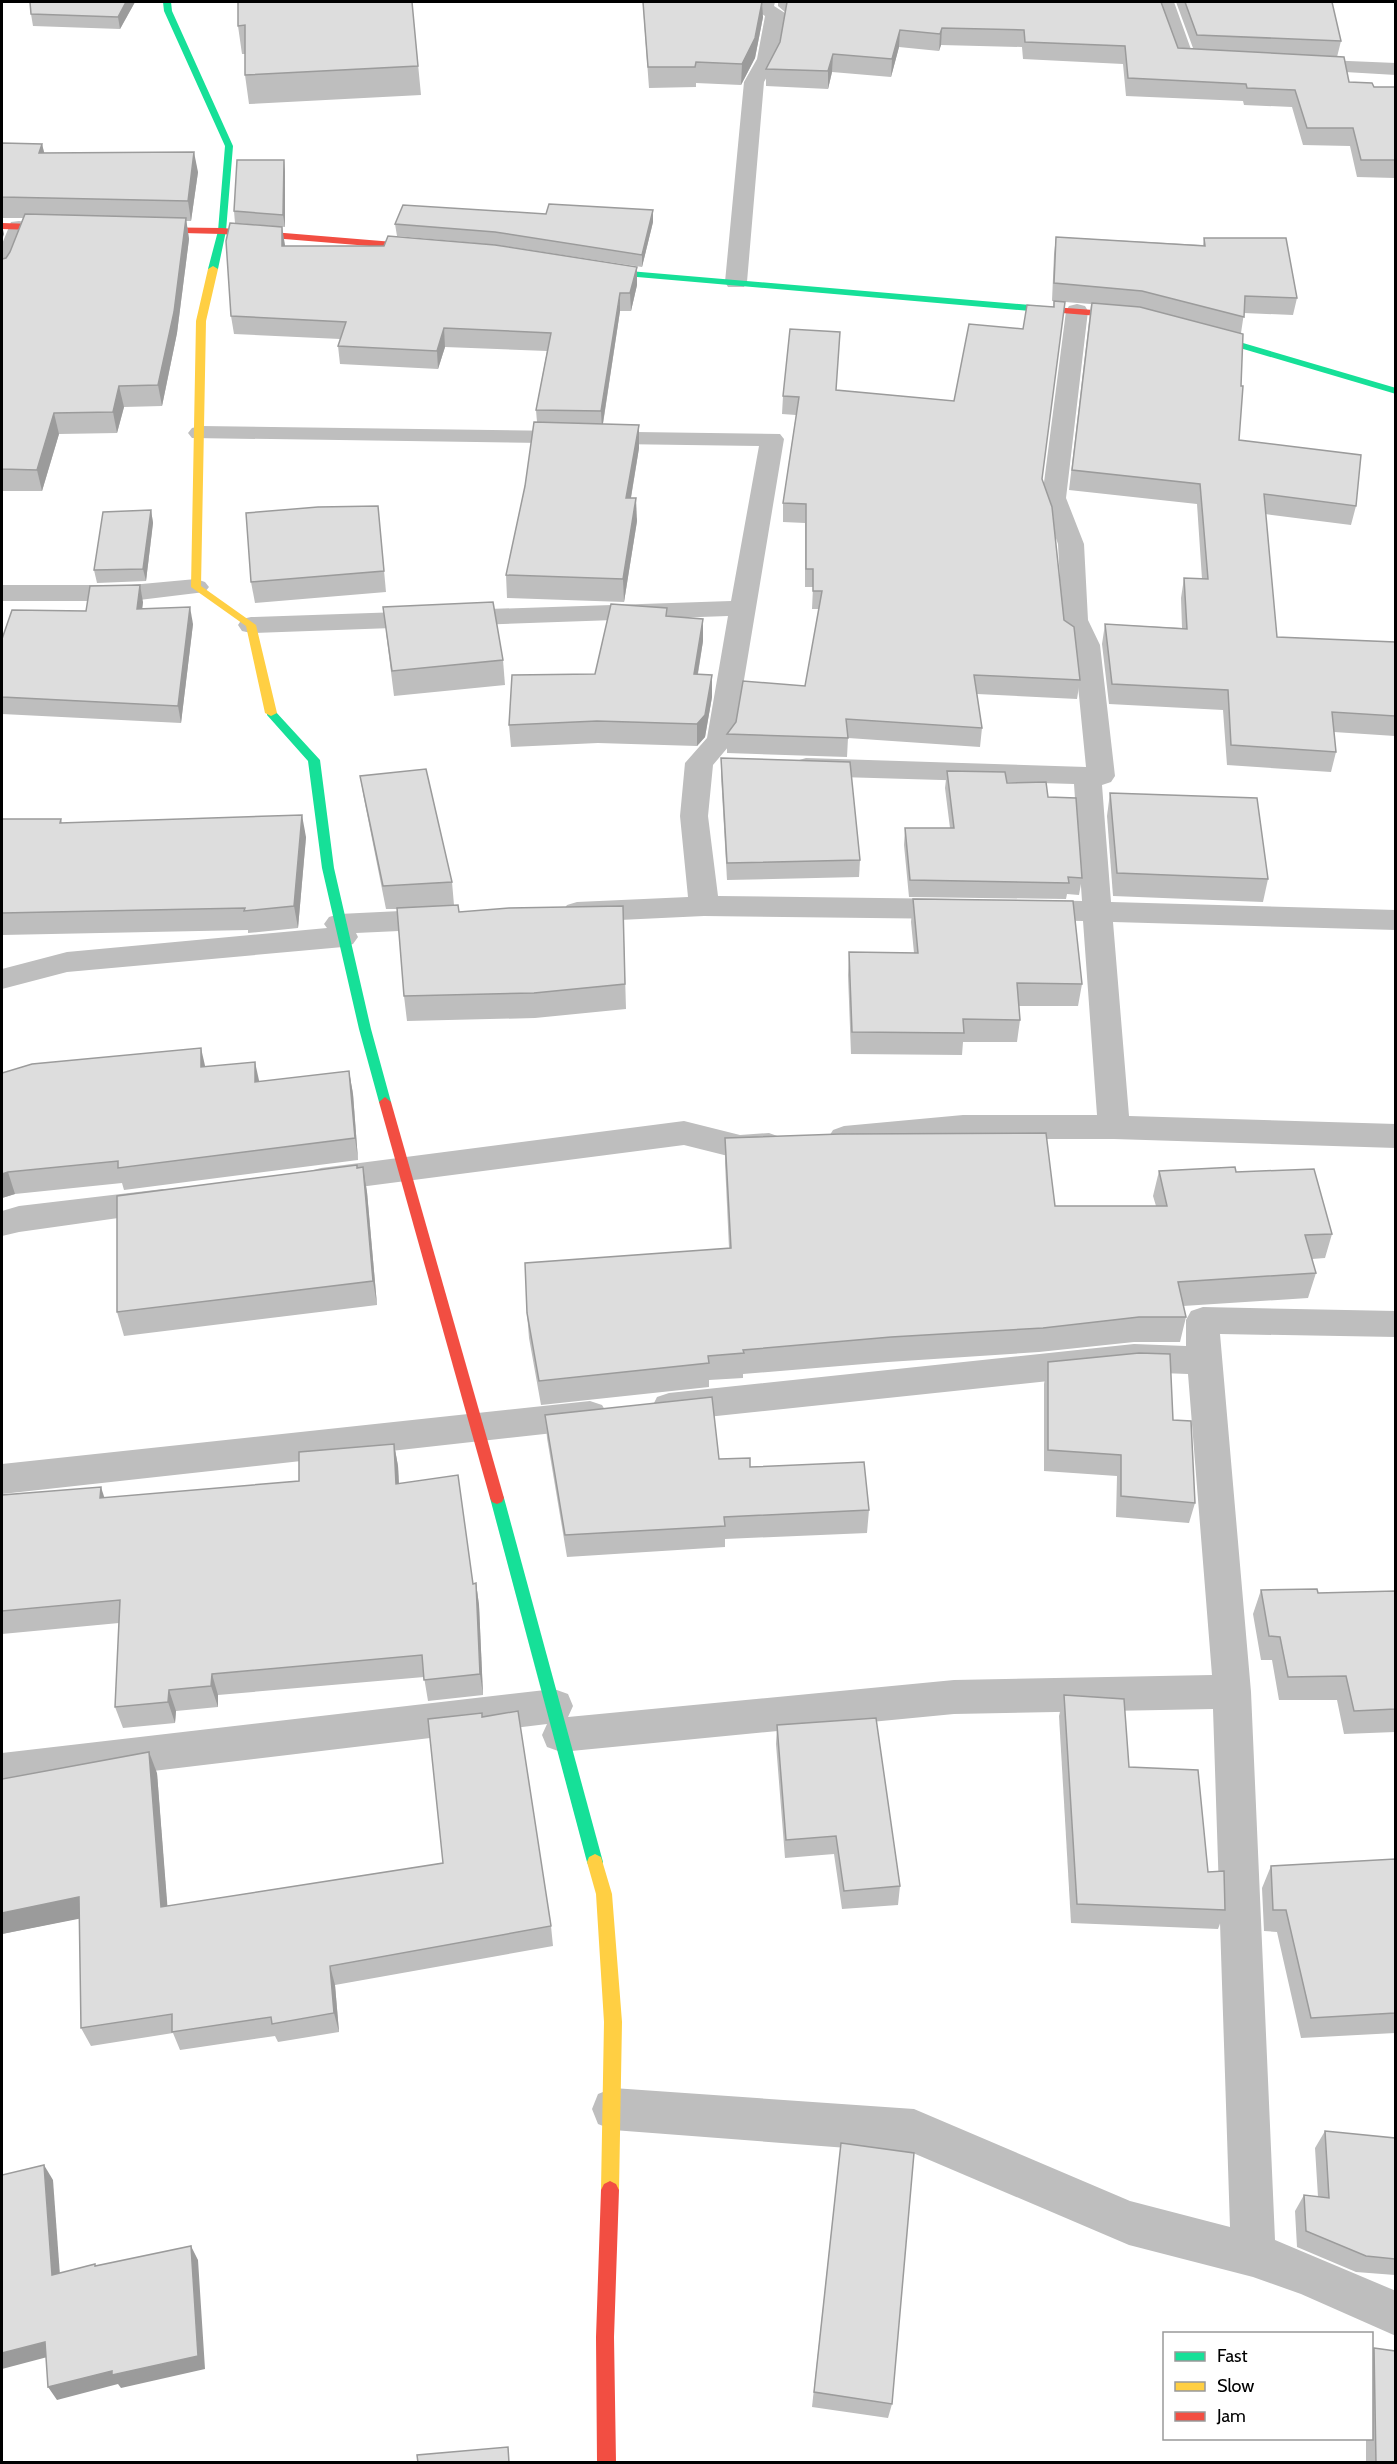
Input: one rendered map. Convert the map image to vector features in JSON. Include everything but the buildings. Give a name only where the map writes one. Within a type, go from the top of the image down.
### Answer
[{"type":"street","points":[[167,2],[168,11],[230,146],[222,231],[201,321],[196,587]]},
{"type":"street","points":[[736,282],[754,82],[767,59],[774,13],[764,9],[766,2]]},
{"type":"street","points":[[1165,2],[1185,60],[1232,62]]},
{"type":"street","points":[[1278,64],[1395,69]]},
{"type":"street","points":[[2,271],[10,226],[79,228]]},
{"type":"street","points":[[126,229],[222,231],[448,250]]},
{"type":"street","points":[[578,268],[613,274],[736,282],[884,297],[1077,311],[1150,320]]},
{"type":"street","points":[[782,766],[1101,776],[1087,645],[1076,620],[1071,544],[1054,498],[1077,311]]},
{"type":"street","points":[[1184,329],[1274,353],[1395,391]]},
{"type":"street","points":[[200,434],[772,439],[720,740],[699,763],[694,816],[704,906]]},
{"type":"street","points":[[2,593],[131,593],[196,587],[251,625],[743,608]]},
{"type":"street","points":[[251,625],[270,711],[314,760],[328,868],[341,931],[403,1170],[478,1426],[604,1894],[613,2022],[613,2109],[605,2337],[606,2463]]},
{"type":"street","points":[[699,763],[735,764]]},
{"type":"street","points":[[1087,776],[1114,1127]]},
{"type":"street","points":[[550,913],[704,906],[1097,912],[1395,921]]},
{"type":"street","points":[[2,979],[67,962],[468,917]]},
{"type":"street","points":[[286,1185],[684,1133],[740,1147],[963,1127],[1114,1127],[1395,1136]]},
{"type":"street","points":[[2,1224],[19,1219],[193,1197]]},
{"type":"street","points":[[1253,2256],[1232,1692],[1204,1361],[1203,1320],[1395,1324]]},
{"type":"street","points":[[2,1479],[478,1426],[1134,1358],[1204,1361]]},
{"type":"street","points":[[2,1771],[558,1720],[954,1697],[1232,1692]]},
{"type":"street","points":[[613,2109],[914,2131],[1129,2223],[1253,2256],[1307,2274],[1395,2314]]},
{"type":"traffic: fast","points":[[167,2],[168,11],[229,146],[222,231],[213,269]]},
{"type":"traffic: fast","points":[[594,271],[1053,310]]},
{"type":"traffic: fast","points":[[1199,333],[1396,391]]},
{"type":"traffic: fast","points":[[271,713],[314,760],[328,868],[365,1029],[385,1102]]},
{"type":"traffic: fast","points":[[497,1498],[595,1862]]},
{"type":"traffic: slow","points":[[213,269],[201,321],[196,587],[251,625],[271,713]]},
{"type":"traffic: slow","points":[[595,1862],[604,1894],[613,2022],[610,2190]]},
{"type":"traffic: jam","points":[[2,226],[65,228]]},
{"type":"traffic: jam","points":[[143,229],[222,231],[430,248]]},
{"type":"traffic: jam","points":[[1053,310],[1134,316]]},
{"type":"traffic: jam","points":[[385,1102],[497,1498]]},
{"type":"traffic: jam","points":[[606,2462],[605,2337],[610,2190]]}]
